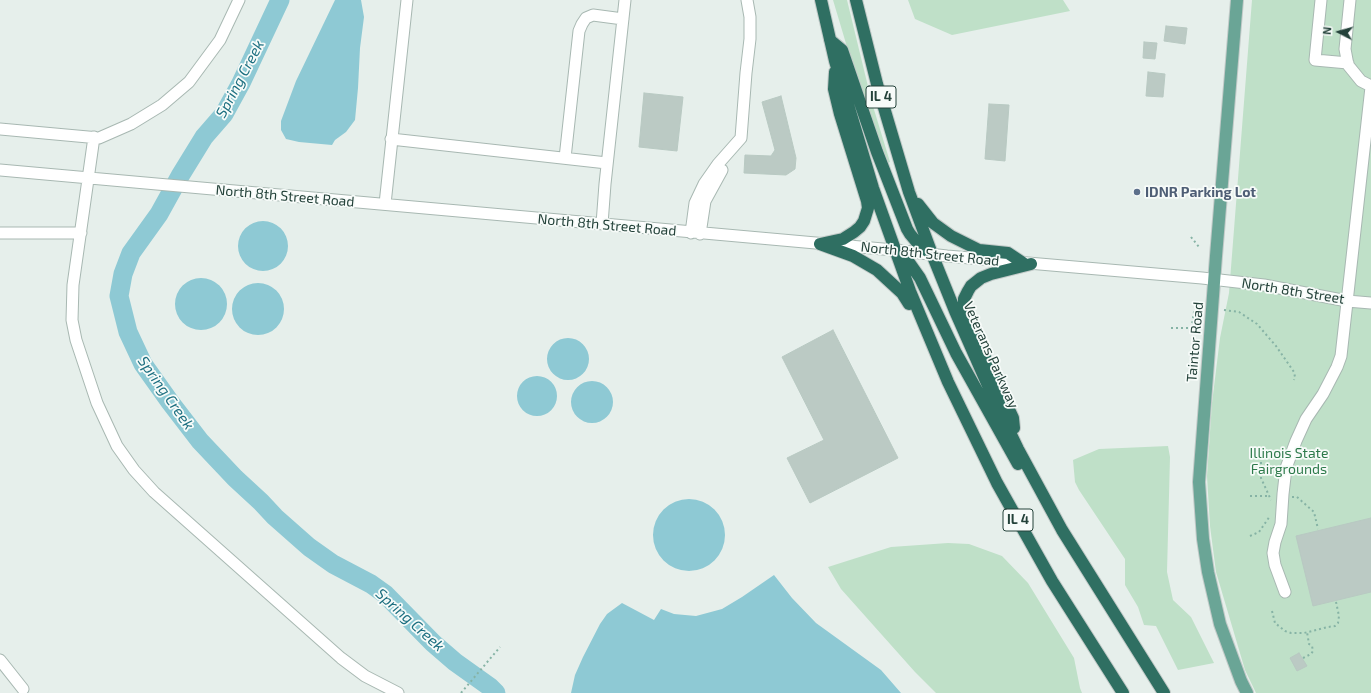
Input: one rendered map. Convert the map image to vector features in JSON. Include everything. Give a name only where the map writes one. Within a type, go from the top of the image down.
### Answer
[{"type":"highway","name":"IL 4","points":[[821,0],[835,61],[858,141],[894,250],[948,382],[997,482],[1052,581],[1123,693]]},
{"type":"highway","name":"Veterans Parkway","points":[[856,0],[877,84],[909,192],[955,311],[1018,449],[1062,530],[1164,693]]},
{"type":"highway","points":[[830,40],[842,50],[876,152],[907,229],[920,246],[932,254]]},
{"type":"highway","points":[[820,244],[843,238],[854,232],[864,221],[868,208],[834,89],[835,61]]},
{"type":"highway","points":[[909,192],[933,223],[951,236],[979,250],[1008,253],[1027,264]]},
{"type":"highway","points":[[820,244],[853,256],[883,274],[902,293],[929,338]]},
{"type":"highway","points":[[894,250],[908,261],[920,278],[956,353],[1002,438],[1019,467],[1036,481]]},
{"type":"highway","points":[[1018,449],[1012,418],[970,323],[964,304],[971,286],[981,278],[1027,264]]},
{"type":"main road","name":"Taintor Road","points":[[1237,0],[1200,458],[1200,506],[1208,572],[1218,616],[1241,681],[1247,693]]},
{"type":"street","points":[[0,129],[99,138],[131,124],[162,105],[189,82],[220,40],[239,0]]},
{"type":"street","points":[[385,204],[407,0]]},
{"type":"street","points":[[602,224],[607,163],[625,0]]},
{"type":"street","points":[[696,233],[697,198],[704,184],[718,164],[741,138],[750,39],[750,17],[747,0]]},
{"type":"street","points":[[1321,0],[1316,60],[1348,63]]},
{"type":"street","points":[[1285,592],[1275,565],[1273,553],[1275,542],[1282,524],[1286,468],[1306,419],[1323,394],[1337,367],[1343,341],[1371,86],[1361,82],[1348,63],[1345,49],[1350,0]]},
{"type":"street","points":[[565,158],[579,31],[586,18],[593,15],[623,19]]},
{"type":"street","points":[[94,137],[73,285],[72,320],[76,340],[97,403],[117,446],[134,470],[154,492],[341,658],[365,676],[398,693]]},
{"type":"street","points":[[391,139],[607,163]]},
{"type":"street","name":"North 8th Street Road","points":[[0,170],[1215,280]]},
{"type":"street","points":[[0,233],[81,233]]},
{"type":"street","name":"North 8th Street","points":[[1215,280],[1264,285],[1347,301],[1371,303]]},
{"type":"street","points":[[0,660],[23,689]]},
{"type":"path","points":[[1191,237],[1199,246]]},
{"type":"path","points":[[1171,328],[1190,328],[1195,310],[1200,309]]},
{"type":"path","points":[[1224,310],[1239,312],[1257,324],[1276,346],[1294,372],[1294,380]]},
{"type":"path","points":[[1261,457],[1261,478],[1265,489],[1270,496],[1272,506]]},
{"type":"path","points":[[1250,496],[1276,496]]},
{"type":"path","points":[[1291,497],[1296,497],[1314,512],[1318,529]]},
{"type":"path","points":[[1250,536],[1256,535],[1263,528],[1272,510]]},
{"type":"path","points":[[1272,611],[1275,623],[1285,631],[1290,633],[1307,632],[1335,626],[1338,623],[1339,616],[1336,602]]},
{"type":"path","points":[[1303,658],[1313,651],[1312,646],[1309,644],[1307,632]]},
{"type":"path","points":[[461,693],[500,647]]},
{"type":"green space","points":[[833,0],[847,0],[872,103],[890,162],[887,163],[853,67]]},
{"type":"green space","points":[[908,0],[1063,0],[1070,11],[952,35],[915,19]]},
{"type":"green space","name":"Illinois State Fairgrounds","points":[[1252,0],[1371,0],[1371,693],[1256,693],[1245,670],[1216,572],[1210,526],[1207,476],[1212,403],[1220,338],[1229,293]]},
{"type":"green space","points":[[1168,446],[1170,457],[1167,572],[1173,600],[1191,617],[1214,663],[1178,670],[1156,626],[1144,625],[1138,607],[1125,585],[1125,559],[1079,490],[1075,482],[1073,460],[1099,449]]},
{"type":"green space","points":[[948,543],[969,544],[1002,556],[1028,583],[1074,658],[1082,693],[936,693],[915,672],[841,589],[828,567],[891,547]]},
{"type":"water","points":[[335,0],[361,0],[364,17],[360,48],[355,120],[346,132],[335,140],[332,145],[299,142],[286,139],[281,130],[281,121],[296,81]]},
{"type":"water","points":[[258,221],[268,221],[281,228],[288,241],[288,251],[281,264],[268,271],[258,271],[249,267],[242,260],[238,251],[238,241],[242,232],[249,225]]},
{"type":"water","points":[[196,278],[206,278],[215,282],[223,290],[227,299],[227,309],[223,318],[215,326],[206,330],[196,330],[187,326],[179,318],[175,309],[175,299],[179,290],[187,282]]},
{"type":"water","points":[[258,283],[272,287],[280,295],[284,309],[280,323],[272,331],[258,335],[244,331],[236,323],[232,309],[236,295],[244,287]]},
{"type":"water","points":[[568,338],[576,340],[585,348],[589,359],[587,367],[579,376],[568,380],[560,378],[551,370],[547,359],[549,351],[557,342]]},
{"type":"water","points":[[541,376],[548,379],[554,385],[557,396],[556,404],[548,413],[541,416],[533,416],[526,413],[518,404],[517,392],[520,385],[529,377]]},
{"type":"water","points":[[592,381],[607,387],[613,402],[607,417],[592,423],[577,417],[571,402],[577,387]]},
{"type":"water","points":[[689,499],[709,505],[719,515],[725,535],[719,555],[709,565],[689,571],[669,565],[659,555],[653,535],[659,515],[669,505]]},
{"type":"water","points":[[774,575],[792,598],[816,623],[881,670],[901,693],[571,693],[575,675],[600,624],[607,614],[622,603],[654,620],[661,609],[674,614],[696,616],[722,609]]},
{"type":"building","points":[[1166,26],[1187,28],[1185,44],[1164,41]]},
{"type":"building","points":[[1144,42],[1157,43],[1155,59],[1143,58]]},
{"type":"building","points":[[1148,72],[1165,74],[1163,97],[1146,96]]},
{"type":"building","points":[[644,93],[683,97],[677,151],[639,147]]},
{"type":"building","points":[[781,96],[796,158],[795,169],[786,175],[744,173],[745,155],[771,156],[775,150],[762,102]]},
{"type":"building","points":[[989,104],[1009,105],[1005,161],[985,159]]},
{"type":"building","points":[[833,330],[898,458],[810,503],[787,458],[824,440],[782,357]]},
{"type":"building","points":[[1371,518],[1371,592],[1313,606],[1296,536]]},
{"type":"building","points":[[1299,653],[1307,666],[1297,671],[1290,658]]},
{"type":"waterway","name":"Spring Creek","points":[[280,0],[241,83],[224,114],[204,137],[159,214],[131,253],[123,274],[119,296],[128,332],[143,364],[170,402],[200,441],[235,478],[275,517],[309,547],[333,564],[371,584],[385,594],[433,643],[455,662],[496,693]]},
{"type":"place","name":"IDNR Parking Lot","points":[[1137,192]]}]
